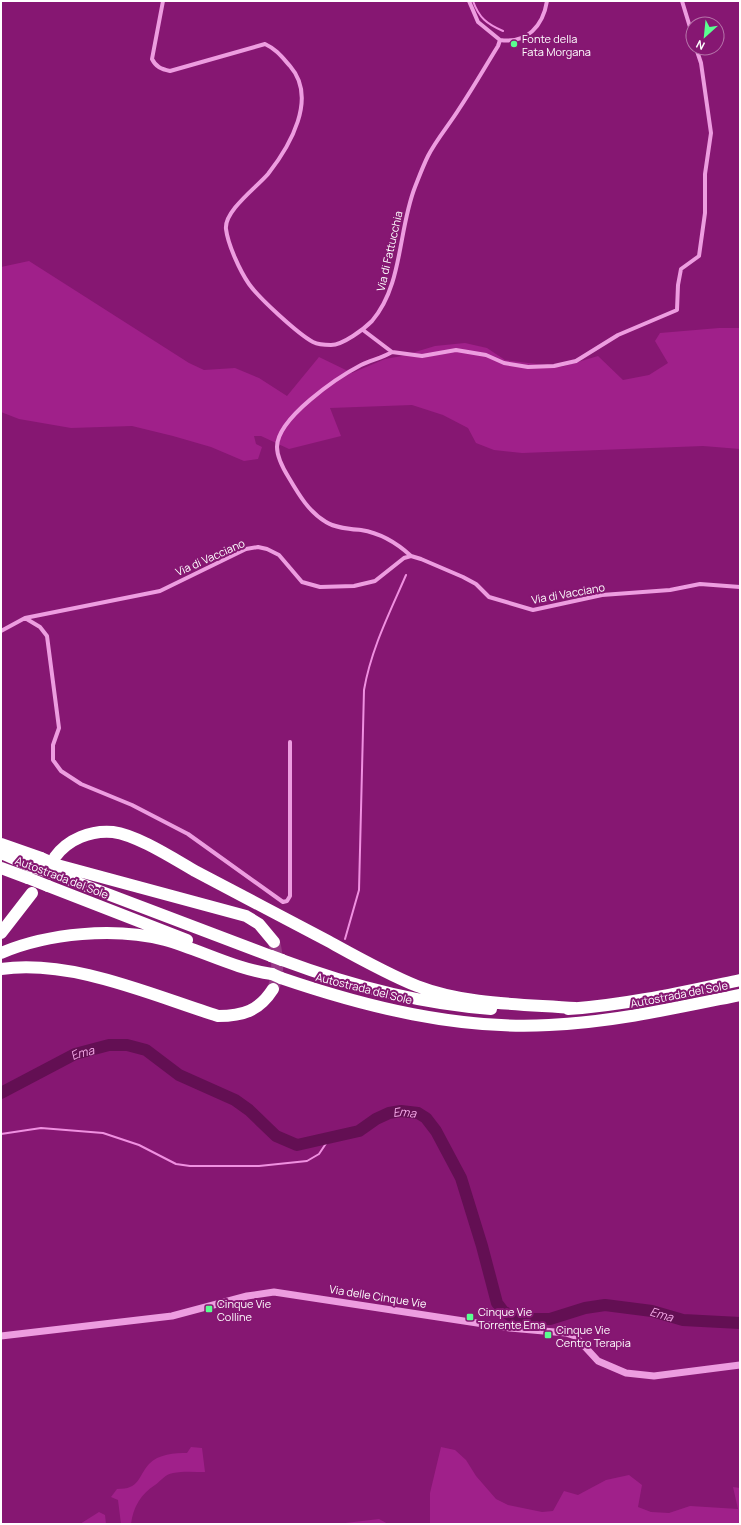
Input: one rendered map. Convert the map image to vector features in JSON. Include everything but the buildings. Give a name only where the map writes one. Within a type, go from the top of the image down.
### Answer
[{"type":"highway","points":[[274,942],[259,924],[234,912],[55,865],[70,843],[85,835],[103,832],[120,834],[161,852],[378,968],[416,985],[454,996],[575,1008]]},
{"type":"highway","points":[[1,844],[37,863]]},
{"type":"highway","name":"Autostrada del Sole","points":[[1,853],[37,863],[55,865],[276,958],[314,972],[372,989],[444,1004],[537,1011],[575,1008],[638,1001],[740,980]]},
{"type":"highway","name":"Autostrada del Sole","points":[[1,868],[277,976],[328,993],[416,1014],[473,1023],[547,1025],[641,1016],[740,995]]},
{"type":"highway","points":[[1,933],[32,893]]},
{"type":"highway","points":[[1,953],[60,937],[97,934],[125,934],[164,940],[255,972],[277,976]]},
{"type":"highway","points":[[1,969],[45,968],[81,974],[218,1016],[235,1016],[249,1011],[260,1005],[273,989]]},
{"type":"street","name":"Via di Fattucchia","points":[[163,1],[152,59],[156,66],[170,71],[265,44],[278,52],[297,74],[302,95],[300,115],[289,143],[268,174],[237,206],[228,219],[226,228],[233,252],[250,284],[278,314],[314,342],[332,345],[363,330],[379,313],[388,296],[398,258],[405,217],[414,188],[428,155],[469,94],[498,46],[500,40]]},
{"type":"street","points":[[469,1],[478,22],[500,40],[517,40],[530,33],[542,21],[547,1]]},
{"type":"street","points":[[682,1],[687,16]]},
{"type":"street","points":[[363,330],[392,352],[422,356],[456,350],[486,354],[504,363],[528,367],[554,366],[576,361],[618,335],[677,310],[678,285],[681,268],[698,256],[705,213],[705,174],[711,133],[699,56]]},
{"type":"street","name":"Via di Vacciano","points":[[392,352],[345,374],[299,409],[282,432],[277,447],[284,469],[299,495],[313,512],[327,523],[348,529],[362,530],[387,538],[411,556],[422,559],[476,584],[489,598],[533,610],[602,595],[670,590],[700,584],[740,587]]},
{"type":"street","name":"Via di Vacciano","points":[[1,631],[25,618],[160,591],[246,549],[258,547],[267,549],[279,555],[302,582],[320,587],[354,586],[375,581],[404,558],[411,556]]},
{"type":"street","points":[[25,618],[40,627],[47,636],[59,728],[53,745],[53,760],[61,771],[81,784],[132,806],[188,834],[283,902],[287,901],[290,896],[290,742]]},
{"type":"street","name":"Via delle Cinque Vie","points":[[1,1336],[172,1316],[247,1296],[274,1292],[510,1328],[566,1333],[579,1339],[598,1361],[626,1373],[654,1376],[740,1365]]},
{"type":"shaded area","points":[[29,261],[189,363],[204,370],[235,368],[259,378],[287,396],[319,357],[352,373],[385,359],[402,356],[435,346],[465,343],[487,348],[505,360],[561,367],[598,356],[623,380],[649,375],[668,363],[655,341],[660,333],[719,328],[740,328],[740,449],[703,446],[522,453],[494,450],[476,443],[468,428],[443,415],[412,405],[330,408],[341,436],[289,449],[261,436],[254,436],[256,444],[262,447],[258,459],[244,461],[211,447],[132,426],[71,428],[19,419],[1,412],[1,267]]},
{"type":"shaded area","points":[[191,1447],[202,1448],[205,1472],[173,1473],[163,1478],[146,1492],[138,1502],[131,1524],[121,1524],[118,1500],[111,1497],[117,1489],[134,1485],[149,1464],[157,1458],[172,1454],[187,1453]]},
{"type":"shaded area","points":[[441,1447],[455,1450],[466,1460],[476,1476],[496,1499],[508,1505],[542,1512],[553,1511],[564,1491],[578,1495],[606,1480],[629,1475],[642,1485],[638,1507],[651,1512],[669,1513],[690,1506],[738,1509],[733,1487],[740,1488],[740,1524],[430,1524],[430,1493]]},
{"type":"shaded area","points":[[99,1512],[105,1515],[106,1524],[80,1524]]},
{"type":"shaded area","points":[[379,1519],[388,1524],[337,1524]]},
{"type":"waterway","points":[[473,1],[475,7],[484,20],[503,31]]},
{"type":"waterway","points":[[345,939],[359,890],[364,690],[376,645],[406,575]]},
{"type":"waterway","name":"Ema","points":[[1,1093],[75,1054],[109,1045],[127,1045],[146,1050],[179,1075],[235,1100],[249,1110],[276,1136],[297,1145],[359,1131],[376,1119],[389,1113],[401,1111],[418,1113],[426,1118],[436,1131],[461,1178],[482,1246],[497,1303],[503,1311],[511,1316],[526,1319],[550,1319],[585,1308],[605,1305],[652,1311],[683,1320],[740,1323]]},
{"type":"waterway","points":[[1,1134],[41,1128],[103,1133],[139,1145],[176,1164],[190,1166],[259,1166],[307,1161],[319,1154],[331,1136]]},
{"type":"tunnel","points":[[273,989],[277,966],[274,942]]},
{"type":"place","name":"Fonte della Fata Morgana","points":[[514,44]]},
{"type":"place","name":"Cinque Vie Colline","points":[[209,1309]]},
{"type":"place","name":"Cinque Vie Torrente Ema","points":[[470,1317]]},
{"type":"place","name":"Cinque Vie Centro Terapia","points":[[548,1335]]}]
